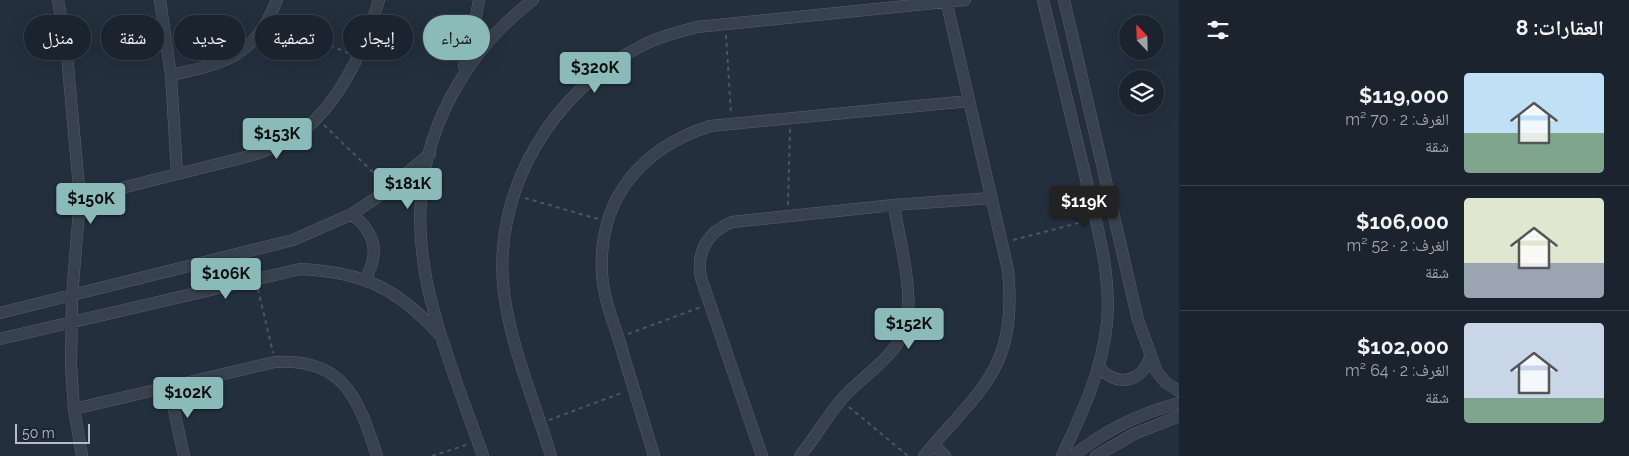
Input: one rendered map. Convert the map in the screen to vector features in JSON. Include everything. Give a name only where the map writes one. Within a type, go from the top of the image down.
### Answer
[{"type":"street","points":[[58,0],[67,56],[80,199],[71,322],[74,409],[82,456]]},
{"type":"street","points":[[160,0],[171,75],[177,174]]},
{"type":"street","points":[[270,15],[277,0]]},
{"type":"street","points":[[373,15],[379,0]]},
{"type":"street","points":[[479,0],[461,77],[443,115],[430,154],[420,199],[422,245],[433,308],[483,456]]},
{"type":"street","points":[[461,77],[492,36],[533,0]]},
{"type":"street","points":[[551,456],[516,345],[504,291],[504,235],[513,195],[529,157],[543,133],[578,92],[598,74],[636,49],[669,34],[725,23],[965,0]]},
{"type":"street","points":[[1043,0],[1095,219],[1105,266],[1108,300],[1107,324],[1099,366],[1088,400],[1062,456]]},
{"type":"street","points":[[1064,0],[1124,264],[1150,357],[1157,372],[1166,383],[1179,391]]},
{"type":"street","points":[[925,456],[987,384],[1000,357],[1008,329],[1011,299],[1002,243],[946,1]]},
{"type":"street","points":[[171,75],[226,61],[255,38]]},
{"type":"street","points":[[80,199],[269,150],[302,131],[317,118],[328,106],[355,60]]},
{"type":"street","points":[[654,456],[618,338],[602,273],[608,222],[617,199],[630,178],[652,155],[665,145],[687,134],[710,126],[969,101]]},
{"type":"street","points":[[0,313],[293,240],[352,214],[389,188],[430,154]]},
{"type":"street","points":[[762,456],[699,268],[702,248],[710,236],[722,226],[732,222],[894,205],[991,198]]},
{"type":"street","points":[[800,456],[841,400],[892,352],[902,335],[908,317],[909,298],[894,205]]},
{"type":"street","points":[[352,214],[364,223],[371,236],[373,259],[365,280]]},
{"type":"street","points":[[0,339],[300,269],[334,271],[365,280],[394,294],[414,308],[442,337]]},
{"type":"street","points":[[1099,366],[1111,378],[1128,380],[1143,372],[1150,357]]},
{"type":"street","points":[[74,409],[275,362],[306,363],[318,367],[341,381],[358,402],[377,456]]},
{"type":"street","points":[[169,386],[184,456]]},
{"type":"street","points":[[1073,456],[1107,433],[1134,418],[1179,402]]},
{"type":"street","points":[[1096,456],[1134,434],[1179,416]]},
{"type":"street","points":[[934,445],[944,456]]},
{"type":"path","points":[[725,23],[731,123]]},
{"type":"path","points":[[317,118],[389,188]]},
{"type":"path","points":[[788,216],[791,118]]},
{"type":"path","points":[[513,195],[608,222]]},
{"type":"path","points":[[1002,243],[1095,219]]},
{"type":"path","points":[[256,280],[275,362]]},
{"type":"path","points":[[618,338],[710,304]]},
{"type":"path","points":[[541,422],[634,388]]},
{"type":"path","points":[[841,400],[908,456]]},
{"type":"path","points":[[432,456],[478,441]]}]
